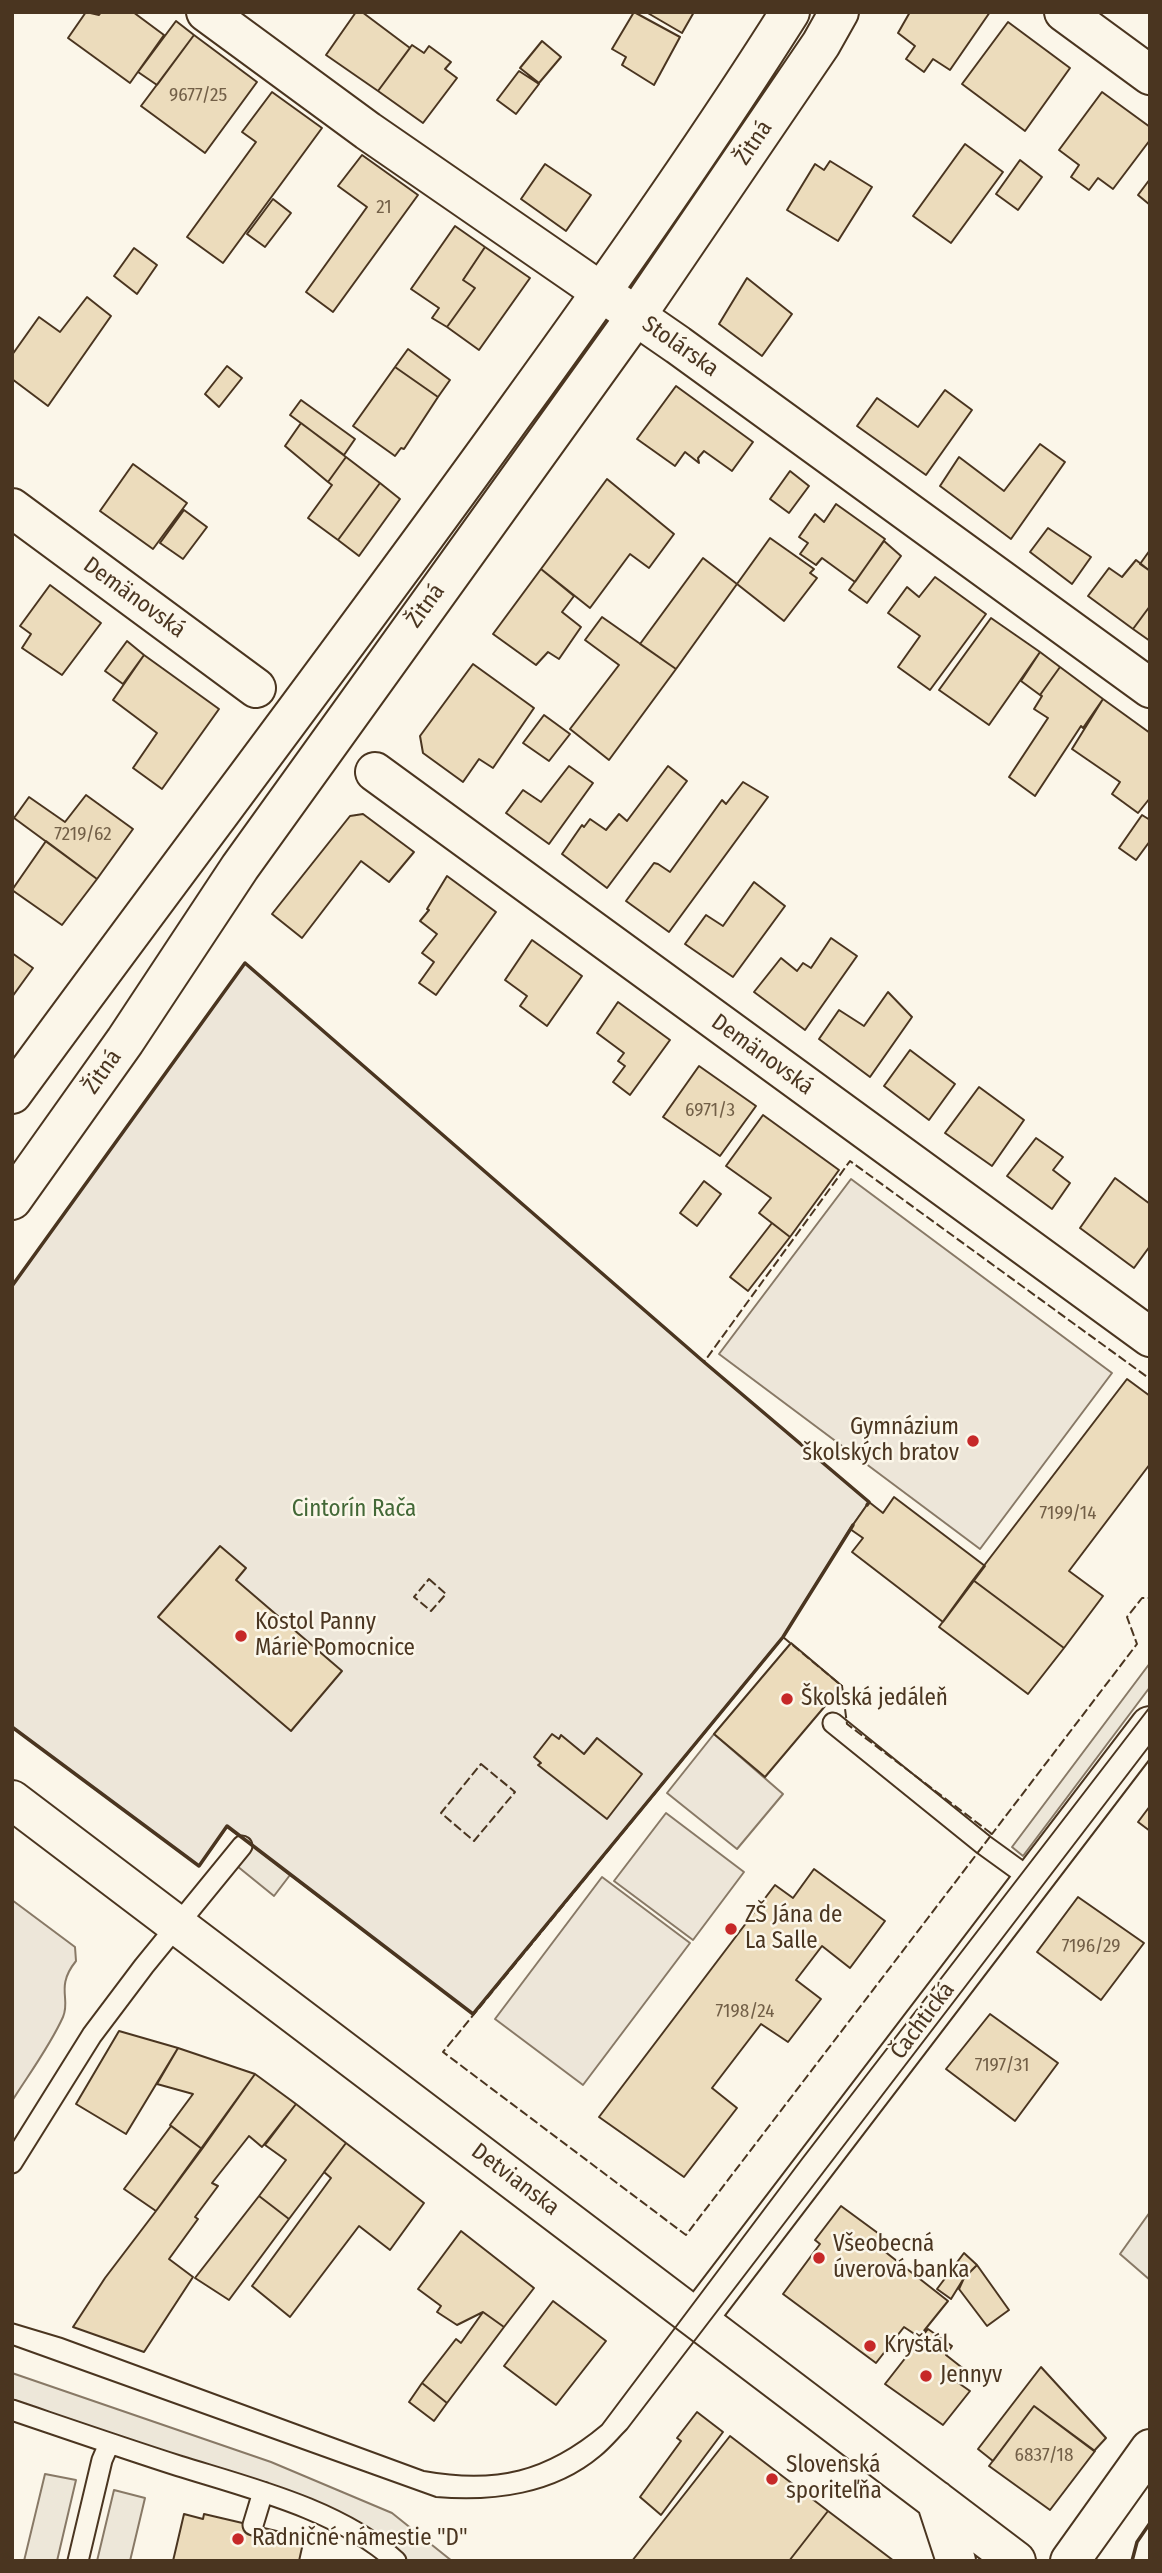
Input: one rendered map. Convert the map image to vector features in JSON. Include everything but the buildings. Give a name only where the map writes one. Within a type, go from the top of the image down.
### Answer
[{"type":"street","name":"Stolárska","points":[[206,12],[368,131],[690,353],[1150,688]]},
{"type":"street","name":"Žitná","points":[[12,1094],[379,601],[601,293],[652,222],[790,12]]},
{"type":"street","name":"Žitná","points":[[12,1200],[125,1041],[240,867],[636,316],[821,44],[839,12]]},
{"type":"street","points":[[1064,12],[1150,75]]},
{"type":"street","name":"Demänovská","points":[[12,508],[256,688]]},
{"type":"street","name":"Demänovská","points":[[375,772],[1150,1336]]},
{"type":"street","name":"Čachtická","points":[[698,2318],[1150,1726]]},
{"type":"street","name":"Detvianska","points":[[12,1800],[1016,2561]]},
{"type":"street","points":[[1070,2561],[1150,2449]]},
{"type":"street","points":[[936,2500],[956,2561]]},
{"type":"lane","points":[[833,1723],[984,1845],[1031,1879]]},
{"type":"lane","points":[[12,2163],[92,2035],[144,1966],[242,1846]]},
{"type":"lane","points":[[12,2410],[109,2444],[263,2492],[365,2537],[396,2561]]},
{"type":"lane","points":[[78,2561],[102,2460],[109,2444]]},
{"type":"lane","points":[[253,2525],[263,2492]]},
{"type":"green space","name":"Cintorín Rača","points":[[245,963],[869,1502],[783,1637],[473,2014],[227,1827],[199,1866],[12,1727],[12,1286]]},
{"type":"green space","points":[[851,1179],[1112,1373],[980,1549],[719,1354]]},
{"type":"green space","points":[[714,1734],[783,1794],[737,1849],[667,1793]]},
{"type":"green space","points":[[666,1813],[744,1872],[693,1940],[614,1881]]},
{"type":"green space","points":[[602,1877],[690,1943],[583,2085],[495,2019]]},
{"type":"green space","points":[[12,1900],[75,1947],[76,1961],[66,1978],[65,2010],[58,2028],[12,2101]]},
{"type":"shaded area","points":[[1150,1663],[1150,1687],[1023,1856],[1012,1847]]},
{"type":"shaded area","points":[[253,1846],[290,1875],[274,1896],[237,1866]]},
{"type":"shaded area","points":[[1150,2212],[1150,2280],[1120,2254]]},
{"type":"shaded area","points":[[12,2373],[271,2462],[392,2513],[452,2561],[396,2561],[365,2537],[12,2410]]},
{"type":"shaded area","points":[[45,2474],[76,2480],[57,2561],[24,2561]]},
{"type":"shaded area","points":[[114,2490],[145,2498],[130,2561],[97,2561]]},
{"type":"tram line","points":[[12,2323],[62,2338],[424,2471],[450,2475],[497,2475],[540,2464],[561,2454],[602,2425],[802,2159],[1150,1707]]},
{"type":"tram line","points":[[12,2345],[436,2497],[479,2498],[522,2493],[543,2487],[582,2469],[600,2456],[627,2429],[1150,1745]]},
{"type":"fence","points":[[868,1505],[869,1502],[704,1362],[850,1161],[1150,1379]]},
{"type":"fence","points":[[783,1637],[853,1525]]},
{"type":"fence","points":[[429,1579],[446,1594],[431,1611],[414,1597],[429,1579]]},
{"type":"fence","points":[[990,1833],[992,1834],[1137,1644],[1127,1617],[1142,1598],[1150,1598]]},
{"type":"fence","points":[[783,1637],[842,1686],[847,1724],[992,1834],[686,2235],[443,2052],[783,1637]]},
{"type":"fence","points":[[481,1764],[515,1792],[474,1841],[441,1813],[481,1764]]},
{"type":"wall","points":[[12,1286],[245,963],[869,1502],[867,1505]]},
{"type":"wall","points":[[12,1727],[199,1866],[227,1826],[473,2014],[783,1637],[853,1525]]},
{"type":"wall","points":[[1132,2561],[1137,2542],[1150,2523]]},
{"type":"place","name":"Gymnázium školských bratov","points":[[973,1441]]},
{"type":"place","name":"Kostol Panny Márie Pomocnice","points":[[241,1636]]},
{"type":"place","name":"Školská jedáleň","points":[[787,1699]]},
{"type":"place","name":"ZŠ Jána de La Salle","points":[[731,1929]]},
{"type":"place","name":"Všeobecná úverová banka","points":[[819,2258]]},
{"type":"place","name":"Kryštál","points":[[870,2346]]},
{"type":"place","name":"Jennyv","points":[[926,2376]]},
{"type":"place","name":"Slovenská sporiteľňa","points":[[772,2479]]},
{"type":"place","name":"Radničné námestie \"D\"","points":[[238,2539]]}]
